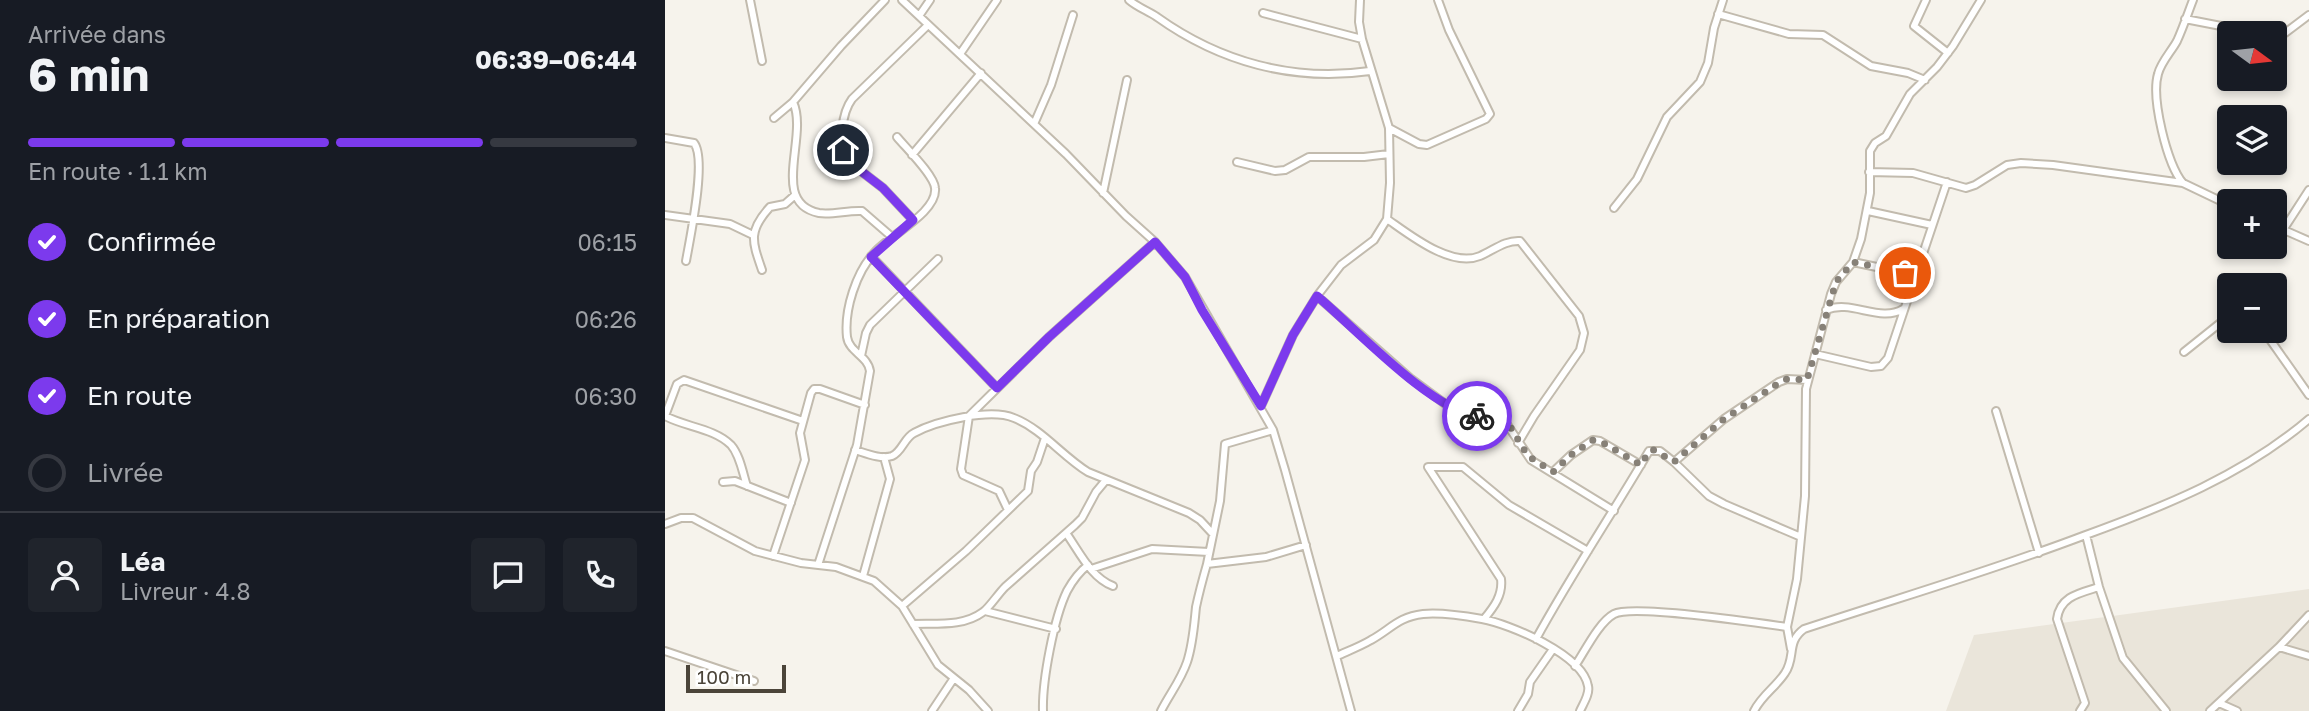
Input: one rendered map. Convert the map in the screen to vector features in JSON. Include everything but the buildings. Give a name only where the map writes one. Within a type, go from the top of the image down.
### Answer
[{"type":"street","points":[[750,0],[762,61]]},
{"type":"street","points":[[774,118],[793,102],[885,0]]},
{"type":"street","points":[[902,0],[1155,242],[1185,277],[1273,430],[1351,711]]},
{"type":"street","points":[[919,16],[930,0]]},
{"type":"street","points":[[960,54],[997,0]]},
{"type":"street","points":[[1129,0],[1186,37],[1254,63],[1289,73],[1315,76],[1339,76],[1370,71]]},
{"type":"street","points":[[1261,406],[1293,335],[1317,296],[1341,265],[1374,240],[1387,219],[1390,183],[1389,128],[1362,39],[1359,22],[1360,0]]},
{"type":"street","points":[[1389,128],[1419,144],[1427,145],[1486,119],[1490,114],[1449,30],[1438,0]]},
{"type":"street","points":[[1614,208],[1637,179],[1667,117],[1700,82],[1708,63],[1723,0]]},
{"type":"street","points":[[1926,0],[1914,26],[1948,53]]},
{"type":"street","points":[[1791,649],[1787,627],[1797,579],[1805,496],[1807,380],[1836,282],[1853,262],[1868,211],[1870,151],[1885,135],[1910,94],[1948,53],[1981,0]]},
{"type":"street","points":[[2183,183],[2177,176],[2169,154],[2155,90],[2158,72],[2177,40],[2193,0]]},
{"type":"street","points":[[1263,13],[1362,39]]},
{"type":"street","points":[[1719,14],[1789,34],[1823,35],[1871,65],[1908,73],[1925,80]]},
{"type":"street","points":[[1034,124],[1051,85],[1073,15]]},
{"type":"street","points":[[2287,32],[2309,15]]},
{"type":"street","points":[[2185,19],[2217,25]]},
{"type":"street","points":[[913,220],[883,188],[844,158],[844,116],[852,99],[928,25]]},
{"type":"street","points":[[912,155],[981,73]]},
{"type":"street","points":[[1103,193],[1127,80]]},
{"type":"street","points":[[793,102],[799,123],[792,184],[794,195],[801,204],[815,212],[862,211],[892,237]]},
{"type":"street","points":[[818,565],[855,450],[870,371],[869,365],[851,347],[847,339],[847,318],[856,285],[871,257],[926,211],[935,199],[934,181],[897,137]]},
{"type":"street","points":[[665,138],[694,143],[697,148],[700,166],[686,261]]},
{"type":"street","points":[[1237,162],[1275,172],[1285,170],[1309,157],[1364,157],[1389,153]]},
{"type":"street","points":[[1869,172],[1913,173],[1966,188],[2007,165],[2053,165],[2183,183],[2217,199]]},
{"type":"street","points":[[1815,354],[1871,367],[1881,366],[1888,358],[1947,181]]},
{"type":"street","points":[[2287,224],[2309,190]]},
{"type":"street","points":[[762,270],[753,244],[753,235],[770,206],[785,204],[794,195]]},
{"type":"street","points":[[1868,211],[1932,225]]},
{"type":"street","points":[[665,215],[730,223],[753,235]]},
{"type":"street","points":[[1387,219],[1423,245],[1450,256],[1472,258],[1511,240],[1520,241],[1580,316],[1584,333],[1580,350],[1518,443]]},
{"type":"street","points":[[2287,232],[2309,241]]},
{"type":"street","points":[[1008,510],[999,491],[963,475],[961,469],[969,416],[1049,337],[1155,242]]},
{"type":"street","points":[[871,257],[997,388]]},
{"type":"street","points":[[861,356],[870,325],[937,259]]},
{"type":"street","points":[[1853,262],[1905,273],[1919,265]]},
{"type":"street","points":[[1317,296],[1410,378],[1455,410],[1504,420],[1531,460],[1614,511]]},
{"type":"street","points":[[1826,310],[1844,306],[1890,313],[1903,308]]},
{"type":"street","points":[[2184,352],[2217,326]]},
{"type":"street","points":[[2272,343],[2309,395]]},
{"type":"street","points":[[1674,462],[1724,419],[1779,383],[1787,379],[1807,380]]},
{"type":"street","points":[[747,486],[730,444],[703,429],[665,416],[677,384],[684,380],[803,421]]},
{"type":"street","points":[[773,556],[806,460],[800,440],[811,393],[814,389],[865,405]]},
{"type":"street","points":[[1996,411],[2039,553]]},
{"type":"street","points":[[855,450],[884,457],[896,454],[913,434],[969,416],[1005,415],[1045,438],[1075,464],[1106,480],[1189,513],[1213,534]]},
{"type":"street","points":[[1754,711],[1760,699],[1786,672],[1796,635],[1804,629],[2115,526],[2189,494],[2263,454],[2309,419]]},
{"type":"street","points":[[1161,711],[1187,663],[1222,487],[1225,444],[1273,430]]},
{"type":"street","points":[[902,606],[966,551],[1029,489],[1032,469],[1037,463],[1045,438]]},
{"type":"street","points":[[1553,472],[1593,440],[1600,441],[1641,465]]},
{"type":"street","points":[[1536,639],[1563,590],[1649,451],[1654,450],[1674,462],[1709,496],[1724,505],[1801,537]]},
{"type":"street","points":[[863,576],[890,479],[884,457]]},
{"type":"street","points":[[1484,619],[1495,607],[1503,588],[1501,579],[1428,467],[1463,467],[1509,505],[1588,551]]},
{"type":"street","points":[[913,624],[958,622],[985,611],[1005,587],[1082,518],[1093,496],[1106,480]]},
{"type":"street","points":[[723,482],[732,481],[791,503]]},
{"type":"street","points":[[665,524],[681,518],[693,519],[755,551],[863,576],[874,581],[902,606],[938,664],[969,690],[988,711]]},
{"type":"street","points":[[1066,533],[1090,567],[1103,581],[1113,586]]},
{"type":"street","points":[[2086,535],[2099,587],[2123,658],[2165,711]]},
{"type":"street","points":[[1207,564],[1266,557],[1305,545]]},
{"type":"street","points":[[1043,711],[1056,629],[1067,591],[1079,573],[1090,567],[1152,549],[1209,552]]},
{"type":"street","points":[[2080,711],[2085,703],[2057,619],[2058,609],[2073,596],[2099,587]]},
{"type":"street","points":[[985,611],[1056,629]]},
{"type":"street","points":[[1575,666],[1606,619],[1620,611],[1674,613],[1787,627]]},
{"type":"street","points":[[1337,656],[1372,640],[1406,617],[1426,614],[1484,619],[1536,639],[1575,666],[1588,685],[1588,693],[1580,711]]},
{"type":"street","points":[[2210,711],[2309,615]]},
{"type":"street","points":[[2279,647],[2309,656]]},
{"type":"street","points":[[1518,711],[1528,694],[1530,682],[1553,649]]},
{"type":"street","points":[[665,651],[754,681]]},
{"type":"street","points":[[932,711],[954,678]]},
{"type":"street","points":[[2219,703],[2237,711]]},
{"type":"shaded area","points":[[2309,589],[2309,711],[1946,711],[1974,635]]},
{"type":"way so far","points":[[1477,416],[1504,420],[1531,460],[1553,472],[1593,440],[1600,441],[1641,465],[1649,451],[1654,450],[1660,451],[1674,462],[1724,419],[1779,383],[1787,379],[1807,380],[1836,282],[1853,262],[1905,273]]},
{"type":"route","points":[[843,150],[844,158],[883,188],[913,220],[871,257],[997,388],[1049,337],[1155,242],[1185,277],[1202,310],[1261,406],[1293,335],[1317,296],[1410,378],[1448,406],[1461,413],[1477,416]]}]
